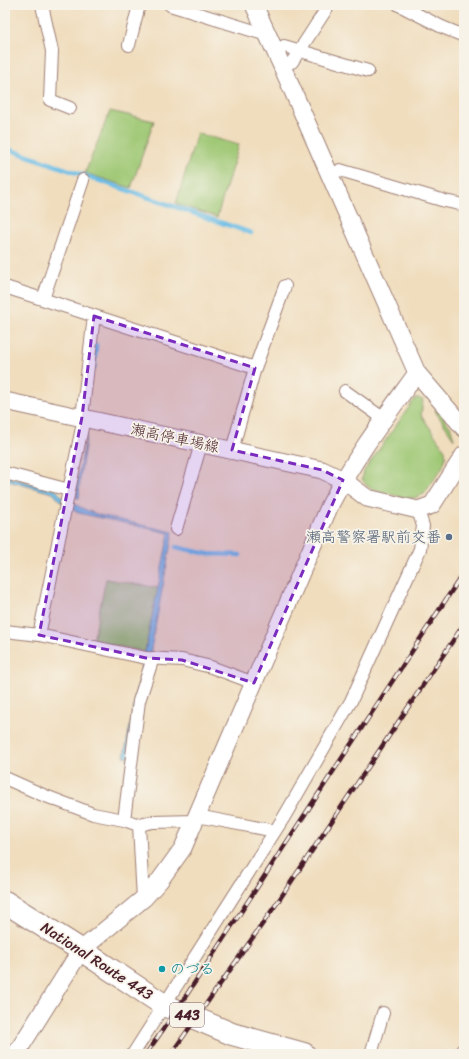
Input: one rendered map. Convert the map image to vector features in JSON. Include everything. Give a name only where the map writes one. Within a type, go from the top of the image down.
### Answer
[{"type":"highway","name":"National Route 443","points":[[5,902],[164,1005],[232,1034],[304,1054]]},
{"type":"street","points":[[42,5],[52,51],[50,100],[70,108]]},
{"type":"street","points":[[129,45],[139,5]]},
{"type":"street","points":[[170,5],[267,35]]},
{"type":"street","points":[[254,5],[417,373],[464,428]]},
{"type":"street","points":[[292,62],[329,5]]},
{"type":"street","points":[[400,5],[442,27],[464,36]]},
{"type":"street","points":[[284,46],[368,71]]},
{"type":"street","points":[[340,170],[464,205]]},
{"type":"street","points":[[43,299],[83,180]]},
{"type":"street","points":[[232,450],[255,368],[285,286]]},
{"type":"street","points":[[5,287],[255,368]]},
{"type":"street","points":[[40,636],[83,418],[94,316]]},
{"type":"street","points":[[16,1054],[81,950],[143,898],[160,880],[183,848],[330,505],[343,480],[417,373]]},
{"type":"street","points":[[344,391],[384,419]]},
{"type":"street","name":"瀬高停車場線","points":[[5,401],[322,470],[343,480],[367,498],[418,510]]},
{"type":"street","points":[[176,529],[201,444]]},
{"type":"street","points":[[133,1054],[275,831],[351,700],[420,549],[423,526],[418,510],[432,505],[464,455]]},
{"type":"street","points":[[5,473],[69,490]]},
{"type":"street","points":[[5,631],[40,636],[153,658],[182,660],[204,665],[254,682]]},
{"type":"street","points":[[124,820],[139,701],[153,658]]},
{"type":"street","points":[[5,778],[93,814],[139,824],[196,819],[275,831]]},
{"type":"street","points":[[139,824],[143,898]]},
{"type":"street","points":[[371,1054],[383,1014]]},
{"type":"highlighted area","points":[[94,316],[255,368],[232,450],[322,470],[343,480],[254,683],[182,660],[146,658],[39,635],[82,417]]},
{"type":"green space","points":[[110,111],[154,121],[131,188],[85,173]]},
{"type":"green space","points":[[197,133],[239,145],[217,217],[176,204]]},
{"type":"green space","points":[[418,398],[423,400],[421,415],[445,450],[446,457],[442,468],[424,494],[414,498],[405,498],[373,490],[366,485],[362,479],[364,471],[414,400]]},
{"type":"green space","points":[[438,410],[451,428],[454,439],[435,411]]},
{"type":"green space","points":[[106,579],[158,588],[145,652],[93,641]]},
{"type":"water","points":[[87,433],[80,478],[79,499],[76,497],[77,480]]},
{"type":"water","points":[[5,476],[56,490],[63,498],[99,515],[173,532],[129,758],[124,756],[169,533],[79,513],[61,502],[53,493],[5,480]]},
{"type":"waterway","points":[[5,148],[251,233]]},
{"type":"waterway","points":[[94,368],[96,345]]},
{"type":"waterway","points":[[176,547],[208,554],[240,555]]},
{"type":"railway","points":[[146,1054],[176,1011],[464,572]]},
{"type":"railway","points":[[171,1054],[275,906],[464,624]]},
{"type":"place","name":"瀬高警察署駅前交番","points":[[449,537]]},
{"type":"place","name":"のづる","points":[[162,969]]}]
